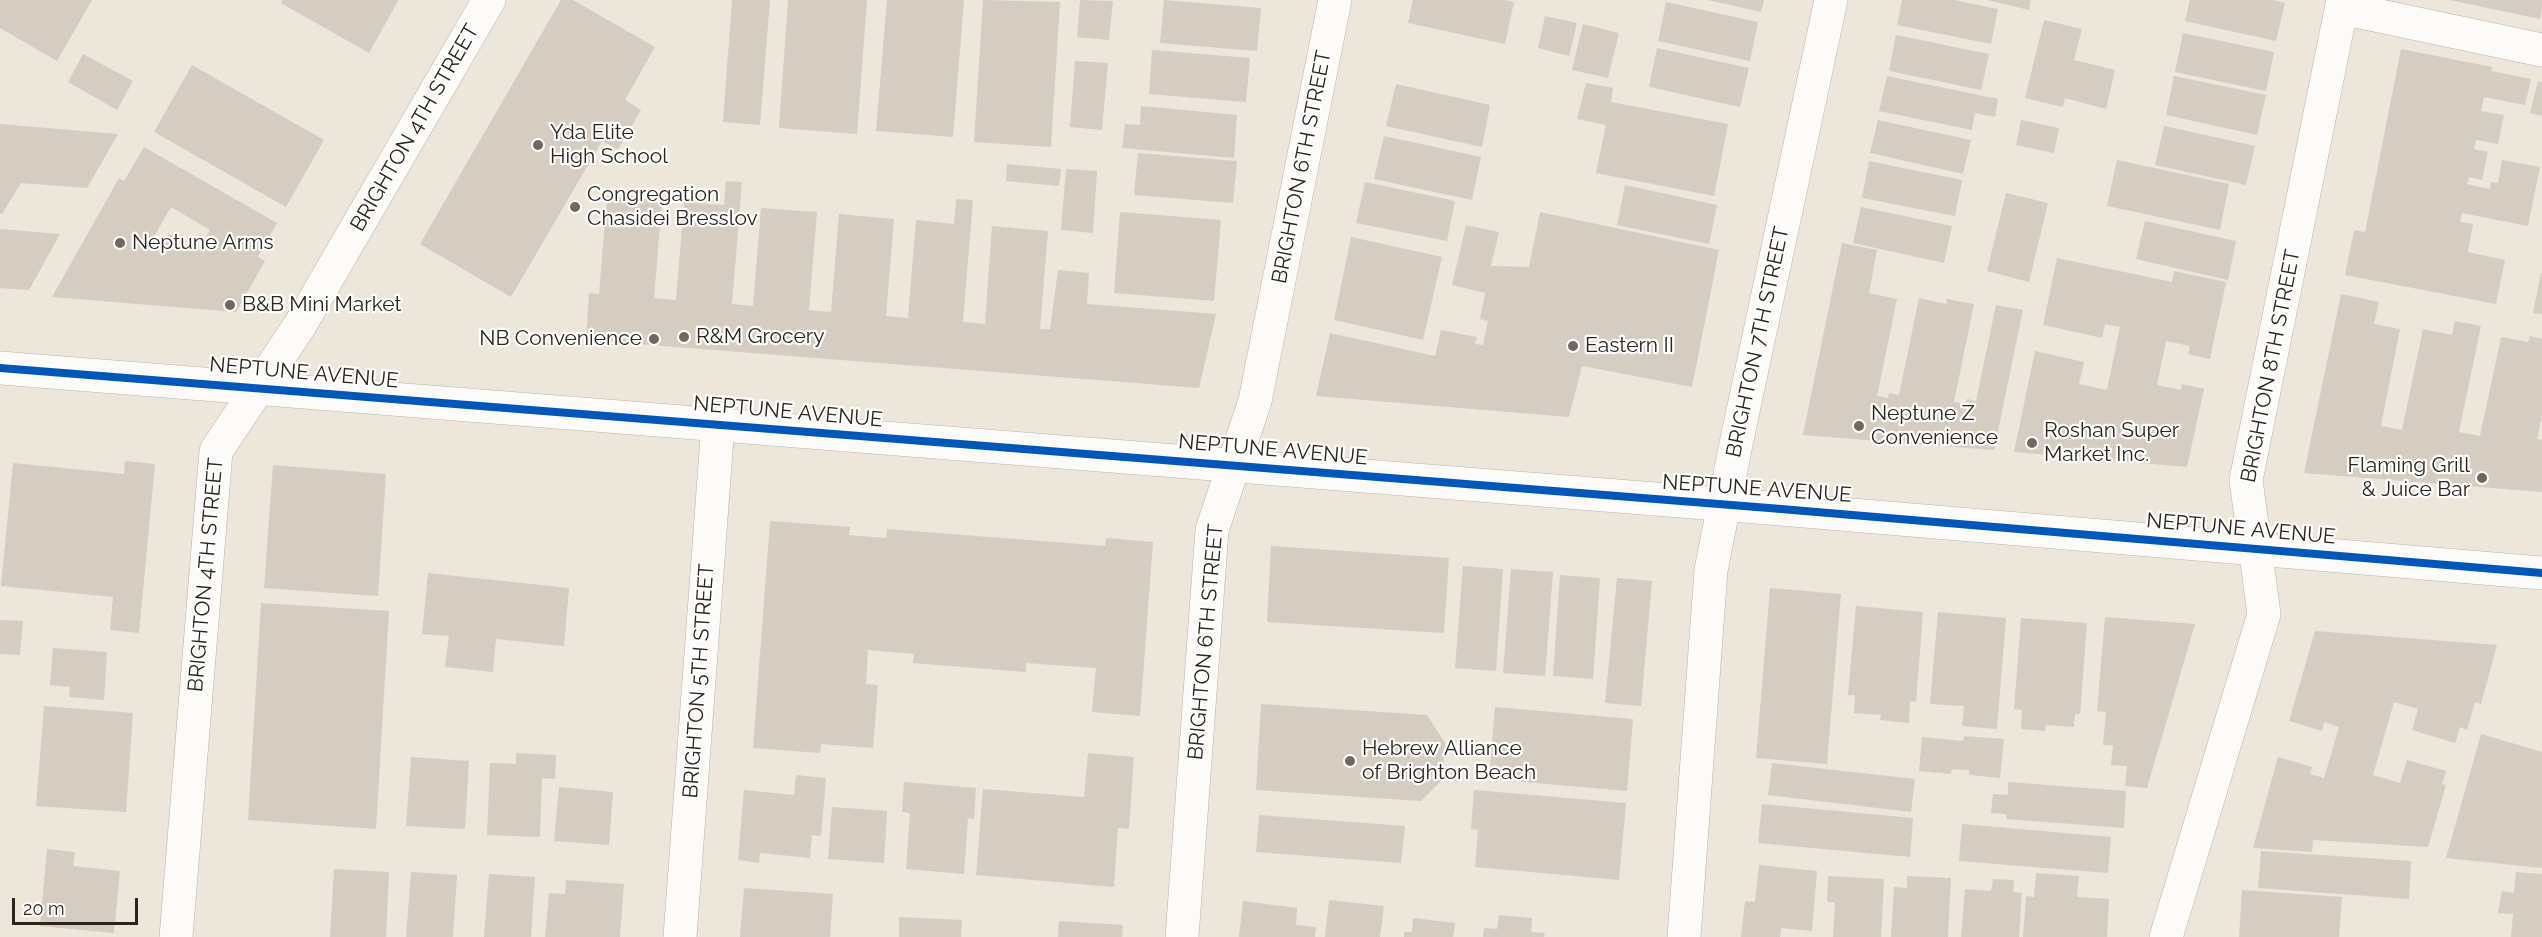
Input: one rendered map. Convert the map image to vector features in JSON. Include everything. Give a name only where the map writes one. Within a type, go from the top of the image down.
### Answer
[{"type":"street","name":"BRIGHTON 4TH STREET","points":[[176,937],[216,451],[300,325],[489,0]]},
{"type":"street","name":"BRIGHTON 6TH STREET","points":[[1182,937],[1212,530],[1255,401],[1335,0]]},
{"type":"street","name":"BRIGHTON 7TH STREET","points":[[1684,937],[1711,570],[1832,0]]},
{"type":"street","points":[[2343,4],[2542,50]]},
{"type":"street","name":"BRIGHTON 8TH STREET","points":[[2166,937],[2264,614],[2246,480],[2343,4]]},
{"type":"street","name":"NEPTUNE AVENUE","points":[[0,368],[1724,505],[2542,573]]},
{"type":"street","name":"BRIGHTON 5TH STREET","points":[[680,937],[718,424]]},
{"type":"building","points":[[0,0],[92,0],[57,61],[0,28]]},
{"type":"building","points":[[283,0],[398,1],[369,53],[281,3]]},
{"type":"building","name":"Yda Elite High School","points":[[561,0],[573,0],[655,47],[625,100],[641,110],[618,150],[602,141],[511,297],[420,244]]},
{"type":"building","points":[[732,0],[770,0],[760,125],[723,122]]},
{"type":"building","points":[[788,0],[867,0],[857,134],[779,128]]},
{"type":"building","points":[[887,0],[964,0],[953,137],[876,131]]},
{"type":"building","points":[[983,0],[1060,2],[1051,147],[974,142]]},
{"type":"building","points":[[1080,0],[1113,1],[1109,40],[1077,37]]},
{"type":"building","points":[[1164,0],[1261,8],[1257,51],[1160,43]]},
{"type":"building","points":[[1413,0],[1504,0],[1514,2],[1505,44],[1408,23]]},
{"type":"building","points":[[1708,0],[1764,0],[1761,12]]},
{"type":"building","points":[[1902,0],[1954,0],[1998,9],[1991,44],[1897,25]]},
{"type":"building","points":[[1987,0],[2031,0],[2029,10]]},
{"type":"building","points":[[2190,0],[2273,0],[2285,3],[2276,41],[2185,21]]},
{"type":"building","points":[[2450,0],[2542,0],[2542,8],[2540,19]]},
{"type":"building","points":[[1666,2],[1758,22],[1750,61],[1658,41]]},
{"type":"building","points":[[1545,16],[1577,23],[1569,56],[1538,48]]},
{"type":"building","points":[[2044,20],[2082,29],[2074,60],[2115,70],[2106,109],[2065,98],[2063,107],[2025,98]]},
{"type":"building","points":[[1583,24],[1619,33],[1608,78],[1572,70]]},
{"type":"building","points":[[2183,33],[2274,52],[2266,91],[2175,72]]},
{"type":"building","points":[[1896,35],[1989,54],[1981,90],[1889,71]]},
{"type":"building","points":[[1657,48],[1749,68],[1740,107],[1649,87]]},
{"type":"building","points":[[2401,49],[2492,67],[2491,71],[2531,79],[2525,105],[2484,97],[2481,111],[2504,115],[2498,144],[2476,140],[2474,149],[2488,152],[2482,180],[2469,177],[2467,184],[2490,189],[2491,182],[2498,183],[2502,160],[2540,167],[2528,226],[2462,213],[2460,222],[2473,224],[2468,252],[2505,260],[2496,304],[2345,275],[2354,230],[2365,232]]},
{"type":"building","points":[[1152,50],[1250,58],[1246,102],[1149,94]]},
{"type":"building","points":[[83,54],[133,81],[117,110],[68,82]]},
{"type":"building","points":[[1075,61],[1108,63],[1102,130],[1070,127]]},
{"type":"building","points":[[192,65],[324,140],[286,207],[154,132]]},
{"type":"building","points":[[1887,76],[1998,99],[1995,117],[1975,113],[1972,130],[1879,111]]},
{"type":"building","points":[[2174,76],[2266,95],[2257,135],[2166,115]]},
{"type":"building","points":[[2538,81],[2542,82],[2542,116],[2530,113]]},
{"type":"building","points":[[1586,83],[1613,88],[1611,102],[1728,124],[1714,196],[1596,173],[1606,125],[1577,119]]},
{"type":"building","points":[[1396,84],[1490,105],[1482,147],[1386,126]]},
{"type":"building","points":[[1141,106],[1237,115],[1234,158],[1122,148],[1125,124],[1140,125]]},
{"type":"building","points":[[1878,120],[1971,140],[1963,174],[1870,153]]},
{"type":"building","points":[[2021,120],[2059,128],[2054,153],[2016,145]]},
{"type":"building","points":[[0,124],[118,134],[87,188],[21,183],[0,214]]},
{"type":"building","points":[[2164,126],[2255,146],[2246,185],[2155,165]]},
{"type":"building","points":[[1384,136],[1481,157],[1472,200],[1374,179]]},
{"type":"building","name":"Neptune Arms","points":[[144,147],[277,223],[258,257],[265,261],[236,312],[52,297],[119,178],[124,181]],"holes":[[[171,207],[210,230],[199,251],[169,234],[163,246],[152,240]]]},
{"type":"building","points":[[1138,153],[1237,161],[1233,203],[1134,195]]},
{"type":"building","points":[[2117,160],[2229,184],[2220,230],[2107,206]]},
{"type":"building","points":[[1869,161],[1962,180],[1955,216],[1862,198]]},
{"type":"building","points":[[1007,164],[1061,169],[1059,186],[1006,181]]},
{"type":"building","points":[[1066,169],[1097,171],[1093,233],[1061,230]]},
{"type":"building","points":[[726,181],[742,182],[732,304],[753,306],[761,208],[817,212],[809,310],[831,312],[839,214],[894,219],[886,316],[908,318],[916,220],[954,224],[956,199],[973,200],[963,322],[985,324],[992,226],[1048,231],[1040,329],[1050,329],[1058,270],[1089,273],[1087,304],[1216,314],[1199,388],[586,340],[589,293],[599,294],[607,196],[662,200],[654,298],[676,300],[684,202],[724,205]]},
{"type":"building","points":[[1365,182],[1455,201],[1447,241],[1356,223]]},
{"type":"building","points":[[1625,185],[1717,205],[1709,244],[1617,225]]},
{"type":"building","points":[[2006,193],[2048,203],[2029,282],[1987,271]]},
{"type":"building","points":[[1861,207],[1952,226],[1944,263],[1853,243]]},
{"type":"building","points":[[1120,212],[1221,220],[1214,301],[1114,293]]},
{"type":"building","points":[[1540,212],[1719,250],[1692,387],[1582,366],[1569,417],[1316,396],[1330,333],[1435,356],[1441,330],[1477,337],[1475,344],[1483,345],[1488,321],[1480,319],[1485,293],[1452,285],[1466,225],[1499,232],[1491,266],[1529,267]]},
{"type":"building","points":[[2145,221],[2236,241],[2228,280],[2136,259]]},
{"type":"building","points":[[0,229],[60,234],[29,290],[0,288]]},
{"type":"building","points":[[1351,237],[1442,257],[1423,340],[1334,320]]},
{"type":"building","points":[[1842,243],[1877,250],[1869,293],[1897,299],[1877,396],[1888,398],[1889,393],[1899,395],[1919,298],[1946,304],[1947,299],[1974,304],[1954,402],[1965,404],[1967,399],[1976,401],[1996,305],[2023,310],[1994,450],[1803,435]]},
{"type":"building","points":[[2057,258],[2172,282],[2174,271],[2226,282],[2210,359],[2188,354],[2190,346],[2166,341],[2157,385],[2181,390],[2182,384],[2204,389],[2187,467],[2014,452],[2035,351],[2084,362],[2079,384],[2107,390],[2120,327],[2105,324],[2102,338],[2043,325]]},
{"type":"building","points":[[2542,273],[2542,314],[2533,313]]},
{"type":"building","points":[[2341,294],[2379,302],[2374,324],[2400,329],[2381,426],[2402,430],[2423,329],[2452,335],[2455,321],[2481,326],[2459,432],[2480,436],[2501,337],[2528,342],[2530,336],[2542,339],[2542,415],[2537,439],[2542,440],[2542,492],[2304,473]]},
{"type":"building","points":[[125,461],[155,464],[139,633],[110,630],[113,597],[1,586],[13,463],[124,474]]},
{"type":"building","points":[[273,465],[386,474],[378,596],[264,588]]},
{"type":"building","points":[[770,521],[850,527],[849,535],[886,538],[887,529],[1105,546],[1106,538],[1153,542],[1140,716],[1092,712],[1096,668],[1026,663],[1026,672],[913,663],[914,654],[868,650],[866,684],[878,685],[873,748],[821,744],[820,753],[753,748]]},
{"type":"building","points":[[1271,546],[1449,558],[1444,633],[1267,622]]},
{"type":"building","points":[[1463,566],[1503,569],[1496,671],[1455,668]]},
{"type":"building","points":[[1511,569],[1553,572],[1545,676],[1503,673]]},
{"type":"building","points":[[428,573],[569,588],[564,646],[496,639],[493,672],[445,667],[449,636],[422,634]]},
{"type":"building","points":[[1560,575],[1600,578],[1593,679],[1553,676]]},
{"type":"building","points":[[1617,578],[1652,581],[1641,706],[1605,703]]},
{"type":"building","points":[[1770,588],[1841,594],[1827,764],[1756,758]]},
{"type":"building","points":[[261,603],[389,611],[376,829],[248,820]]},
{"type":"building","points":[[1856,606],[1923,612],[1916,702],[1910,701],[1909,723],[1880,720],[1881,715],[1854,713],[1855,695],[1848,695]]},
{"type":"building","points":[[1938,612],[2006,618],[1997,729],[1962,726],[1964,706],[1930,704]]},
{"type":"building","points":[[2105,617],[2195,624],[2147,788],[2125,786],[2127,766],[2111,765],[2113,745],[2103,745],[2106,712],[2097,711]]},
{"type":"building","points":[[2021,618],[2087,623],[2080,714],[2075,714],[2074,727],[2046,725],[2045,731],[2021,729],[2022,710],[2014,709]]},
{"type":"building","points":[[0,620],[23,621],[20,655],[0,654]]},
{"type":"building","points":[[2315,631],[2497,645],[2481,704],[2475,702],[2467,730],[2460,727],[2455,743],[2412,730],[2418,709],[2394,702],[2373,775],[2400,783],[2407,760],[2446,771],[2442,784],[2446,785],[2428,847],[2313,840],[2312,852],[2253,848],[2278,757],[2312,767],[2310,774],[2324,778],[2339,727],[2324,722],[2322,731],[2289,721]]},
{"type":"building","points":[[53,648],[107,652],[104,700],[69,697],[70,687],[50,685]]},
{"type":"building","name":"Hebrew Alliance of Brighton Beach","points":[[1261,704],[1427,715],[1445,743],[1442,780],[1421,801],[1256,790]]},
{"type":"building","points":[[44,706],[133,713],[126,812],[36,806]]},
{"type":"building","points":[[1495,707],[1633,719],[1627,791],[1489,779]]},
{"type":"building","points":[[2481,734],[2542,752],[2542,868],[2446,858]]},
{"type":"building","points":[[1964,736],[2004,739],[2000,778],[1969,775],[1969,770],[1952,769],[1951,774],[1919,771],[1922,737],[1963,741]]},
{"type":"building","points":[[516,753],[556,755],[555,779],[542,778],[540,837],[487,835],[490,763],[516,764]]},
{"type":"building","points":[[1088,753],[1134,757],[1129,829],[1118,828],[1114,887],[976,875],[983,789],[1084,797]]},
{"type":"building","points":[[411,757],[469,761],[465,829],[406,826]]},
{"type":"building","points":[[1772,763],[1915,779],[1911,812],[1768,795]]},
{"type":"building","points":[[796,775],[826,778],[821,836],[812,835],[810,858],[760,853],[759,863],[738,860],[744,790],[794,795]]},
{"type":"building","points":[[904,782],[976,788],[974,819],[968,818],[964,874],[906,869],[910,813],[902,812]]},
{"type":"building","points":[[2008,782],[2126,791],[2124,828],[2006,819],[2006,814],[1991,813],[1993,794],[2008,795]]},
{"type":"building","points":[[559,787],[613,792],[609,845],[554,841]]},
{"type":"building","points":[[1474,790],[1626,803],[1619,880],[1475,867],[1478,830],[1471,829]]},
{"type":"building","points":[[1762,804],[1913,818],[1910,857],[1758,843]]},
{"type":"building","points":[[832,807],[887,811],[884,863],[828,859]]},
{"type":"building","points":[[1259,815],[1405,826],[1401,863],[1256,852]]},
{"type":"building","points":[[1962,824],[2111,837],[2108,873],[1959,861]]},
{"type":"building","points":[[47,849],[75,852],[73,866],[120,871],[114,933],[40,926]]},
{"type":"building","points":[[2261,851],[2411,861],[2409,899],[2258,888]]},
{"type":"building","points":[[1759,865],[1817,871],[1812,931],[1781,928],[1780,937],[1741,937],[1745,901],[1755,902]]},
{"type":"building","points":[[334,869],[389,872],[386,937],[330,937]]},
{"type":"building","points":[[411,872],[457,875],[453,937],[406,937]]},
{"type":"building","points":[[2516,872],[2542,874],[2542,937],[2511,937],[2513,914],[2498,913],[2502,891],[2514,893]]},
{"type":"building","points":[[2036,873],[2079,876],[2077,897],[2109,899],[2107,937],[2023,937],[2026,896],[2034,897]]},
{"type":"building","points":[[489,874],[535,877],[531,937],[484,937]]},
{"type":"building","points":[[1828,876],[1884,879],[1881,937],[1833,937],[1835,902],[1827,902]]},
{"type":"building","points":[[1907,876],[1951,878],[1948,937],[1891,937],[1894,887],[1907,888]]},
{"type":"building","points":[[1993,879],[2014,880],[2013,892],[2022,893],[2019,937],[1961,937],[1965,889],[1991,891]]},
{"type":"building","points":[[566,880],[624,884],[620,937],[545,937],[549,893],[565,894]]},
{"type":"building","points":[[744,888],[833,894],[830,937],[740,937]]},
{"type":"building","points":[[2242,890],[2342,897],[2339,937],[2239,937]]},
{"type":"building","points":[[1329,900],[1384,906],[1380,937],[1325,937]]},
{"type":"building","points":[[1243,901],[1297,908],[1296,925],[1316,927],[1315,937],[1239,937]]},
{"type":"building","points":[[1499,915],[1532,918],[1531,932],[1545,933],[1544,937],[1483,937],[1484,928],[1497,929]]},
{"type":"building","points":[[899,917],[962,920],[961,937],[899,937]]},
{"type":"building","points":[[1413,918],[1455,923],[1453,937],[1404,937],[1404,932],[1412,932]]},
{"type":"building","points":[[1059,921],[1123,925],[1122,937],[1058,937]]},
{"type":"cycle path","points":[[0,368],[1769,508],[2542,573]]},
{"type":"place","name":"Yda Elite High School","points":[[538,145]]},
{"type":"place","name":"Congregation Chasidei Bresslov","points":[[575,207]]},
{"type":"place","name":"Neptune Arms","points":[[120,243]]},
{"type":"place","name":"B&B Mini Market","points":[[230,305]]},
{"type":"place","name":"R&M Grocery","points":[[684,337]]},
{"type":"place","name":"NB Convenience","points":[[654,339]]},
{"type":"place","name":"Eastern II","points":[[1573,346]]},
{"type":"place","name":"Neptune Z Convenience","points":[[1859,426]]},
{"type":"place","name":"Roshan Super Market Inc.","points":[[2032,443]]},
{"type":"place","name":"Flaming Grill & Juice Bar","points":[[2482,478]]},
{"type":"place","name":"Hebrew Alliance of Brighton Beach","points":[[1350,761]]}]
